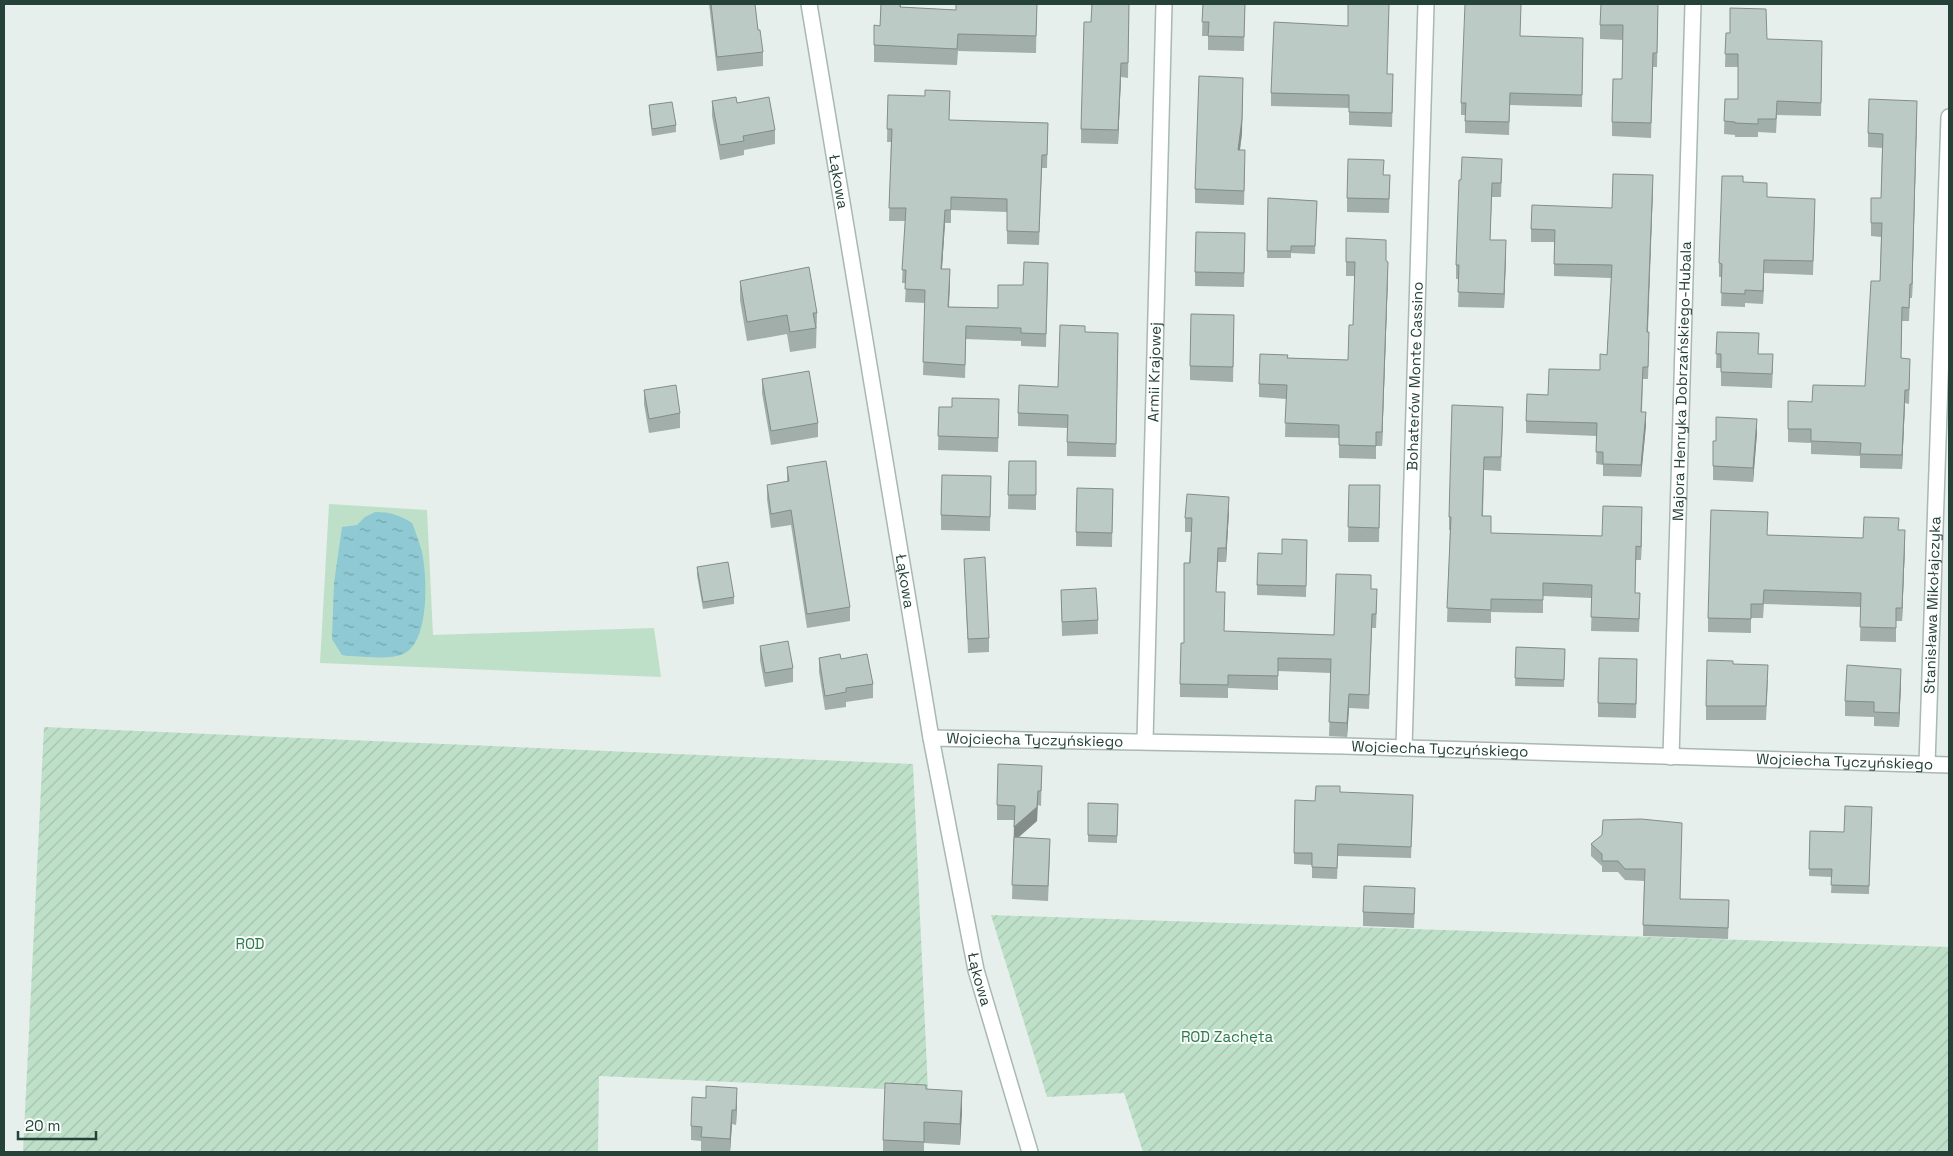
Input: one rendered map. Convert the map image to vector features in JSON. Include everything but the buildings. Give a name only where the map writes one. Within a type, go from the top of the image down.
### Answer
[{"type":"street","name":"Łąkowa","points":[[809,4],[931,738],[976,970],[1030,1152]]},
{"type":"street","name":"Armii Krajowej","points":[[1145,741],[1164,4]]},
{"type":"street","name":"Bohaterów Monte Cassino","points":[[1404,748],[1426,4]]},
{"type":"street","name":"Majora Henryka Dobrzańskiego-Hubala","points":[[1672,758],[1694,4]]},
{"type":"street","name":"Stanisława Mikołajczyka","points":[[1927,764],[1949,116]]},
{"type":"street","name":"Wojciecha Tyczyńskiego","points":[[931,738],[1145,741],[1949,765]]},
{"type":"green space","points":[[329,504],[427,510],[433,635],[654,628],[661,677],[320,663]]},
{"type":"green space","name":"ROD","points":[[44,727],[913,764],[928,1091],[599,1076],[598,1152],[23,1152]]},
{"type":"green space","name":"ROD Zachęta","points":[[991,915],[1949,947],[1949,1152],[1143,1152],[1124,1093],[1047,1097]]},
{"type":"water","points":[[375,512],[394,514],[412,523],[424,562],[425,606],[423,621],[413,646],[405,653],[392,657],[342,655],[332,639],[334,583],[342,527],[357,525],[365,517]]}]
